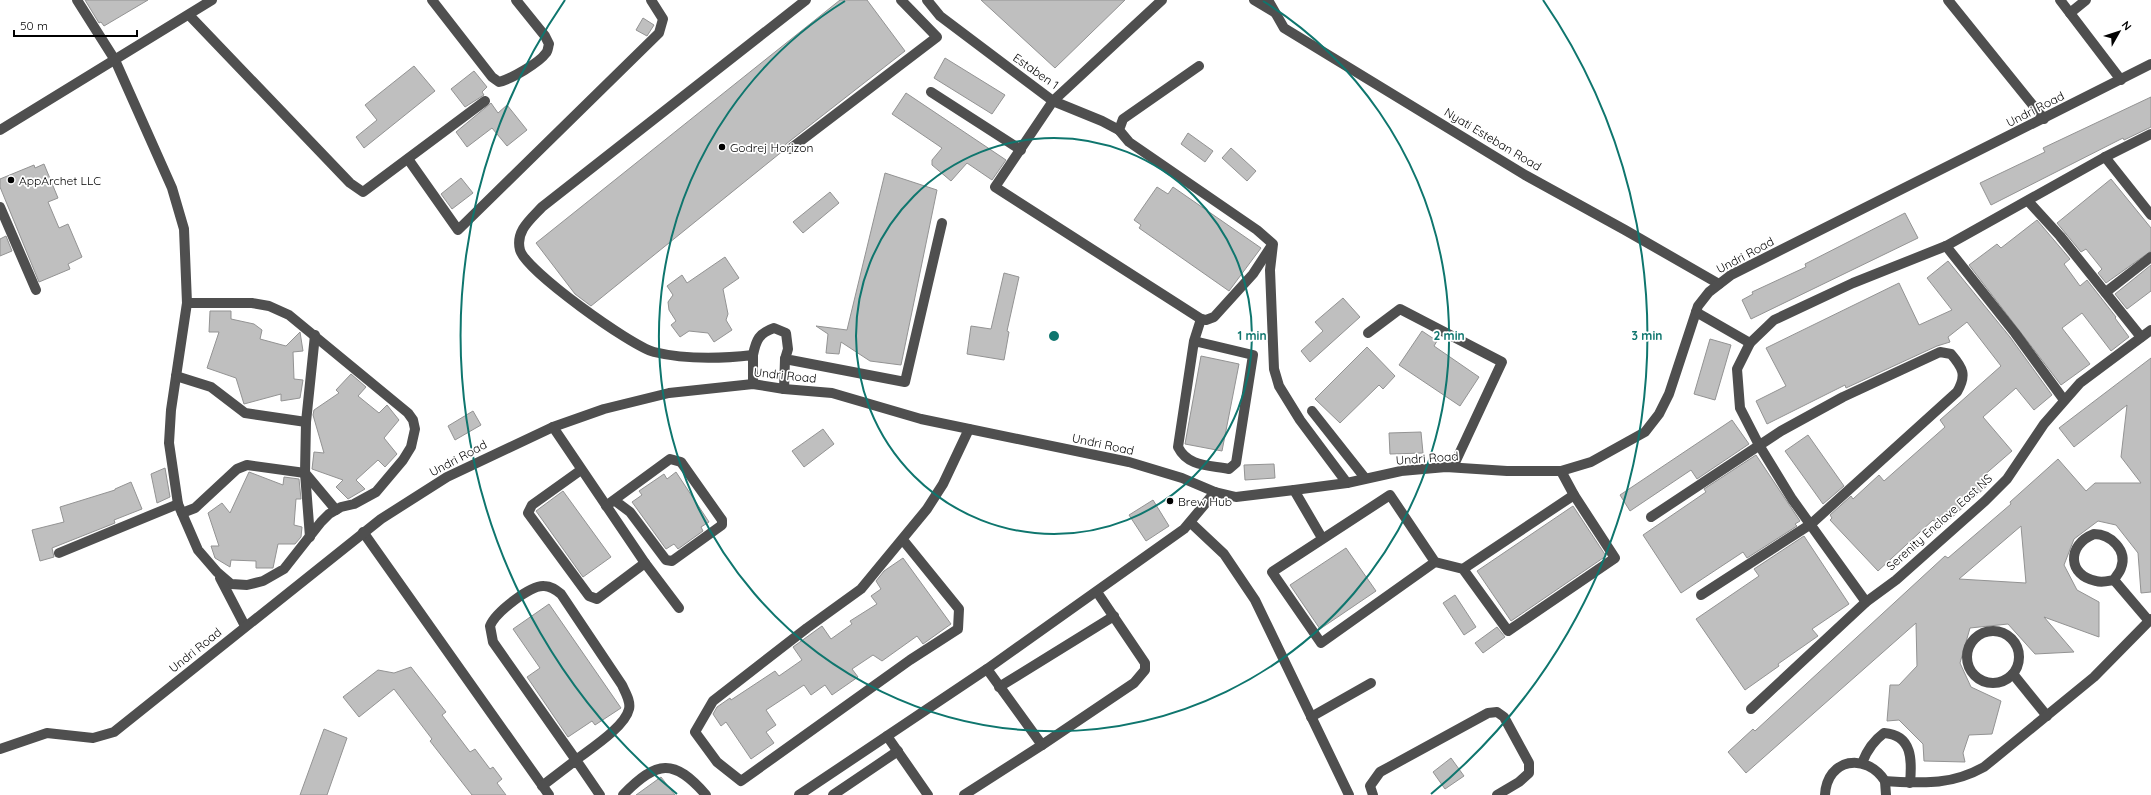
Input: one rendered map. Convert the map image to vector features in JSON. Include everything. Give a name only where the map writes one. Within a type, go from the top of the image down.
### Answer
[{"type":"street","points":[[77,0],[115,60],[169,181],[184,229],[187,303],[171,410],[170,443],[180,508],[198,550],[217,572],[231,584],[247,585],[263,581],[284,569],[321,522],[336,510],[367,498],[376,492],[407,454],[411,447],[415,429],[413,420],[408,413],[315,335],[288,315],[269,306],[252,303],[187,303]]},
{"type":"street","points":[[0,130],[212,0]]},
{"type":"street","points":[[432,0],[492,77],[499,82],[508,80],[538,60],[546,53],[549,44],[546,36],[516,0]]},
{"type":"street","points":[[408,159],[458,230],[659,33],[663,19],[651,0]]},
{"type":"street","points":[[753,355],[716,359],[680,357],[652,351],[632,343],[605,325],[529,264],[520,250],[520,234],[526,224],[542,207],[806,0]]},
{"type":"street","points":[[790,149],[936,37],[901,0]]},
{"type":"street","name":"Estaben 1","points":[[927,0],[940,16],[1053,101],[1162,0]]},
{"type":"street","points":[[1254,0],[1276,13]]},
{"type":"street","name":"Nyati Esteban Road","points":[[1268,0],[1284,28],[1525,175],[1625,230],[1718,284]]},
{"type":"street","points":[[1948,0],[2044,119]]},
{"type":"street","points":[[2060,0],[2121,80]]},
{"type":"street","points":[[2070,13],[2086,0]]},
{"type":"street","points":[[189,15],[350,183],[363,192],[485,101]]},
{"type":"street","name":"Undri Road","points":[[0,748],[47,733],[93,738],[114,732],[364,532],[447,477],[552,427],[604,409],[669,393],[753,384],[784,389],[832,393],[921,419],[1129,462],[1182,478],[1215,492],[1236,497],[1347,483],[1400,471],[1453,467],[1506,471],[1561,471],[1591,462],[1646,432],[1659,414],[1669,394],[1698,306],[1709,292],[1718,284],[1738,271],[2044,119],[2151,64]]},
{"type":"street","points":[[1119,130],[1123,119],[1199,66]]},
{"type":"street","points":[[931,92],[1021,150]]},
{"type":"street","points":[[1053,101],[1102,121],[1119,130],[1129,142],[1258,230],[1273,244],[1253,274],[1214,317],[1206,320],[1201,319],[995,187],[1053,101]]},
{"type":"street","points":[[1866,602],[1792,499],[1759,446],[1740,408],[1737,369],[1750,343],[1774,320],[1853,283],[1946,246],[2105,157],[2151,134]]},
{"type":"street","points":[[2105,157],[2151,215]]},
{"type":"street","points":[[2028,201],[2060,236],[2141,337]]},
{"type":"street","points":[[0,207],[36,290]]},
{"type":"street","points":[[785,359],[905,382],[942,222]]},
{"type":"street","points":[[1273,244],[1270,270],[1274,369],[1279,386],[1300,420],[1347,483]]},
{"type":"street","points":[[1946,246],[2015,333],[2064,400]]},
{"type":"street","points":[[2106,292],[2151,257]]},
{"type":"street","points":[[1368,333],[1400,308],[1502,362],[1453,467]]},
{"type":"street","points":[[1696,312],[1750,343]]},
{"type":"street","points":[[1194,341],[1253,355],[1236,463],[1230,469],[1193,463],[1183,457],[1178,447],[1194,341],[1201,319]]},
{"type":"street","points":[[753,384],[753,355],[756,339],[764,331],[774,328],[786,333],[788,349],[785,359],[784,389]]},
{"type":"street","name":"Serenity Enclave East NS","points":[[1751,709],[1866,602],[1942,540],[2007,479],[2044,424],[2080,383],[2151,330]]},
{"type":"street","points":[[310,536],[305,473],[306,422],[315,335]]},
{"type":"street","points":[[1651,517],[1781,431],[1843,398],[1940,352],[1951,354],[1960,365],[1963,372],[1963,382],[1957,392],[1811,524],[1701,595]]},
{"type":"street","points":[[176,376],[211,387],[245,413],[306,422]]},
{"type":"street","points":[[1312,411],[1365,478]]},
{"type":"street","points":[[552,427],[581,470],[610,503],[645,562],[678,608]]},
{"type":"street","points":[[903,540],[959,609],[958,629],[910,660],[741,781],[717,762],[695,732],[713,701],[807,628],[861,589],[903,540],[943,484],[969,429]]},
{"type":"street","points":[[670,459],[681,462],[722,520],[722,526],[672,561],[666,560],[630,512],[610,503],[670,459]]},
{"type":"street","points":[[59,553],[180,508],[195,508],[237,469],[247,465],[305,473],[336,510]]},
{"type":"street","points":[[581,470],[532,505],[528,513],[589,596],[597,599],[645,562]]},
{"type":"street","points":[[1435,562],[1321,643],[1272,572],[1390,495],[1435,562],[1464,569],[1508,631],[1615,558],[1574,495],[1561,471]]},
{"type":"street","points":[[1294,490],[1322,538]]},
{"type":"street","points":[[799,795],[1097,592],[1190,523],[1215,492]]},
{"type":"street","points":[[1464,569],[1574,495]]},
{"type":"street","points":[[1190,523],[1224,554],[1255,600],[1349,795]]},
{"type":"street","points":[[364,532],[549,795]]},
{"type":"street","points":[[2094,534],[2103,534],[2112,539],[2118,547],[2122,559],[2121,568],[2114,580],[2095,581],[2080,572],[2074,562],[2073,556],[2077,546],[2085,537],[2094,534]]},
{"type":"street","points":[[217,572],[245,626]]},
{"type":"street","points":[[1885,781],[1910,783],[1944,782],[1968,776],[1984,767],[2094,677],[2150,620],[2114,580]]},
{"type":"street","points":[[542,786],[576,760],[618,726],[626,716],[630,707],[622,685],[561,594],[554,588],[544,586],[535,588],[500,612],[490,626],[491,635],[493,642],[576,760],[600,795]]},
{"type":"street","points":[[964,795],[1134,683],[1144,670],[1145,663],[1097,592]]},
{"type":"street","points":[[1000,687],[1114,616]]},
{"type":"street","points":[[1996,631],[2005,634],[2012,640],[2019,651],[2018,661],[2013,674],[2002,682],[1994,684],[1984,683],[1976,677],[1969,667],[1967,658],[1971,645],[1976,638],[1985,632],[1996,631]]},
{"type":"street","points":[[987,668],[1042,745]]},
{"type":"street","points":[[2013,674],[2047,716]]},
{"type":"street","points":[[1311,717],[1371,683]]},
{"type":"street","points":[[1373,795],[1370,786],[1380,772],[1488,713],[1496,712],[1504,717],[1529,764],[1529,773],[1520,782],[1498,795]]},
{"type":"street","points":[[1862,763],[1868,749],[1876,739],[1884,733],[1893,734],[1905,744],[1911,755],[1910,783]]},
{"type":"street","points":[[886,736],[928,795]]},
{"type":"street","points":[[833,795],[898,751]]},
{"type":"street","points":[[1825,795],[1829,778],[1835,770],[1852,762],[1862,763],[1879,772],[1885,781],[1886,795]]},
{"type":"street","points":[[623,795],[646,774],[659,768],[674,768],[686,774],[706,795]]},
{"type":"building","points":[[85,0],[148,0],[104,26],[101,22],[99,23]]},
{"type":"building","name":"Godrej Horizon","points":[[840,0],[867,0],[905,51],[786,144],[784,150],[591,306],[575,294],[536,243]]},
{"type":"building","points":[[981,0],[1125,0],[1055,68]]},
{"type":"building","points":[[643,18],[654,25],[647,36],[636,30]]},
{"type":"building","points":[[945,58],[1005,95],[992,114],[934,78]]},
{"type":"building","points":[[414,66],[435,91],[364,148],[356,137],[377,120],[365,105]]},
{"type":"building","points":[[474,71],[487,87],[482,92],[484,95],[465,107],[451,89]]},
{"type":"building","points":[[906,93],[1006,160],[992,180],[967,163],[951,181],[932,165],[932,160],[942,148],[892,114]]},
{"type":"building","points":[[2151,97],[2151,127],[2124,140],[2123,138],[1991,205],[1980,183],[2045,152],[2043,148]]},
{"type":"building","points":[[491,103],[498,113],[507,105],[527,130],[507,146],[492,128],[467,147],[456,132]]},
{"type":"building","points":[[1188,133],[1213,151],[1205,162],[1181,144]]},
{"type":"building","points":[[1231,148],[1256,171],[1247,181],[1222,158]]},
{"type":"building","points":[[44,164],[58,198],[48,202],[59,228],[68,224],[82,257],[68,264],[70,269],[39,282],[0,187],[0,179],[34,165],[35,168]]},
{"type":"building","points":[[885,173],[937,190],[901,365],[870,361],[841,342],[839,354],[826,353],[828,334],[816,326],[847,330]]},
{"type":"building","points":[[461,178],[473,193],[452,209],[441,194]]},
{"type":"building","points":[[2111,179],[2151,228],[2151,251],[2106,283],[2098,273],[2102,269],[2086,249],[2081,252],[2057,223]]},
{"type":"building","points":[[1157,187],[1168,194],[1173,187],[1261,248],[1229,291],[1139,228],[1141,225],[1134,220]]},
{"type":"building","points":[[830,192],[839,203],[803,233],[793,222]]},
{"type":"building","points":[[1905,213],[1918,238],[1751,319],[1742,300],[1753,294],[1752,292],[1806,267],[1805,264]]},
{"type":"building","points":[[2037,220],[2070,259],[2064,264],[2080,286],[2087,280],[2116,317],[2115,318],[2129,337],[2111,351],[2082,313],[2062,328],[2090,364],[2061,385],[1969,265],[1997,244],[2001,248]]},
{"type":"building","points":[[6,236],[12,251],[0,256],[0,239]]},
{"type":"building","points":[[725,257],[739,278],[723,289],[728,314],[726,320],[732,330],[714,342],[708,333],[689,331],[680,337],[671,325],[676,321],[669,310],[668,302],[673,295],[667,286],[682,275],[687,283]]},
{"type":"building","points":[[1948,261],[2010,337],[2052,395],[2034,410],[2016,388],[1983,417],[2012,451],[1982,477],[1988,485],[1940,528],[1933,520],[1878,571],[1830,520],[1832,518],[1830,515],[1851,496],[1853,499],[1879,475],[1884,481],[1945,427],[1940,420],[2001,366],[1967,322],[1948,337],[1950,342],[1937,346],[1846,388],[1845,385],[1767,424],[1756,401],[1786,386],[1766,348],[1899,283],[1919,325],[1952,310],[1927,278]]},
{"type":"building","points":[[2151,265],[2151,291],[2127,309],[2115,294]]},
{"type":"building","points":[[1004,273],[1019,277],[1007,331],[1009,332],[1004,360],[967,354],[971,326],[991,329]]},
{"type":"building","points":[[1343,298],[1360,317],[1310,362],[1301,351],[1323,331],[1315,322]]},
{"type":"building","points":[[210,311],[231,311],[231,319],[254,324],[262,330],[260,339],[286,346],[300,332],[303,351],[293,352],[294,379],[303,380],[300,398],[281,401],[281,394],[244,404],[236,378],[207,368],[219,332],[209,332]]},
{"type":"building","points":[[1422,331],[1437,341],[1434,346],[1479,377],[1460,406],[1399,365]]},
{"type":"building","points":[[1710,339],[1731,345],[1715,400],[1694,394]]},
{"type":"building","points":[[1367,347],[1395,376],[1383,389],[1379,385],[1340,423],[1315,399]]},
{"type":"building","points":[[1201,356],[1239,364],[1222,451],[1185,444]]},
{"type":"building","points":[[2151,358],[2151,592],[2141,593],[2138,553],[2116,525],[2098,521],[2074,539],[2064,565],[2077,590],[2099,602],[2099,637],[2044,617],[2074,652],[2035,654],[2008,624],[1970,628],[1960,663],[1971,687],[2001,701],[1992,734],[1969,735],[1963,753],[1965,762],[1924,761],[1923,744],[1899,720],[1887,721],[1890,685],[1899,685],[1917,666],[1916,623],[1746,773],[1728,752],[1753,729],[1755,731],[1945,556],[1948,558],[2011,504],[2010,502],[2058,459],[2086,491],[2095,483],[2141,483],[2121,457],[2127,405],[2074,447],[2059,428]],"holes":[[[2021,526],[2026,583],[1959,579]]]},
{"type":"building","points":[[351,374],[366,387],[358,396],[379,413],[387,405],[399,420],[384,438],[397,454],[385,467],[378,460],[356,480],[365,489],[348,499],[336,487],[343,480],[312,469],[314,452],[324,453],[313,415],[314,410],[339,393],[336,390]]},
{"type":"building","points":[[473,411],[481,425],[455,440],[448,426]]},
{"type":"building","points":[[1732,420],[1749,444],[1697,479],[1691,470],[1630,511],[1620,495]]},
{"type":"building","points":[[823,429],[834,444],[804,467],[792,451]]},
{"type":"building","points":[[1421,432],[1423,453],[1390,454],[1389,433]]},
{"type":"building","points":[[1808,435],[1844,486],[1823,504],[1785,451]]},
{"type":"building","points":[[1756,455],[1800,521],[1795,524],[1797,526],[1747,558],[1743,552],[1681,593],[1643,535],[1706,492],[1704,489]]},
{"type":"building","points":[[1274,464],[1275,478],[1245,480],[1244,465]]},
{"type":"building","points":[[165,468],[170,497],[157,503],[151,474]]},
{"type":"building","points":[[249,472],[283,485],[284,477],[299,479],[301,499],[296,499],[294,525],[302,527],[301,537],[295,544],[278,544],[273,568],[256,568],[256,561],[231,560],[230,567],[215,558],[211,546],[219,546],[208,513],[222,503],[230,513]]},
{"type":"building","points":[[676,472],[709,522],[701,527],[703,531],[678,549],[674,544],[666,549],[632,502],[642,495],[639,491],[664,474],[667,479]]},
{"type":"building","points":[[131,482],[142,509],[114,520],[115,523],[52,548],[54,557],[40,561],[32,530],[64,522],[60,507],[115,490]]},
{"type":"building","points":[[563,491],[611,557],[583,577],[536,511]]},
{"type":"building","points":[[1153,500],[1169,526],[1146,541],[1129,515]]},
{"type":"building","points":[[1573,506],[1606,556],[1511,621],[1477,571]]},
{"type":"building","points":[[1804,536],[1849,604],[1812,629],[1818,636],[1778,664],[1779,666],[1745,690],[1696,619],[1759,576],[1754,569]]},
{"type":"building","points":[[1346,548],[1376,591],[1320,629],[1290,585]]},
{"type":"building","points":[[903,558],[951,624],[923,644],[917,636],[882,661],[873,655],[852,669],[858,677],[832,695],[825,685],[811,695],[804,685],[766,710],[776,725],[766,732],[774,743],[751,759],[726,722],[721,726],[713,714],[717,707],[730,698],[731,700],[775,671],[779,676],[802,660],[793,647],[822,626],[831,639],[852,624],[850,621],[877,604],[871,596],[881,589],[876,581],[884,571]]},
{"type":"building","points":[[1455,595],[1476,627],[1464,635],[1443,603]]},
{"type":"building","points":[[549,604],[621,708],[595,725],[592,721],[568,737],[527,677],[540,668],[513,629]]},
{"type":"building","points":[[1497,627],[1505,637],[1483,653],[1475,643]]},
{"type":"building","points":[[411,667],[446,712],[442,715],[470,752],[475,749],[490,769],[493,767],[502,779],[497,783],[506,795],[472,795],[430,741],[432,739],[394,689],[359,717],[343,697],[378,670],[394,673]]},
{"type":"building","points":[[324,729],[347,738],[327,795],[300,795]]},
{"type":"building","points":[[1451,758],[1464,776],[1445,789],[1433,772]]},
{"type":"building","points":[[661,777],[675,795],[636,795]]},
{"type":"place","name":"Godrej Horizon","points":[[722,147]]},
{"type":"place","name":"AppArchet LLC","points":[[11,180]]},
{"type":"place","name":"Brew Hub","points":[[1170,501]]}]
